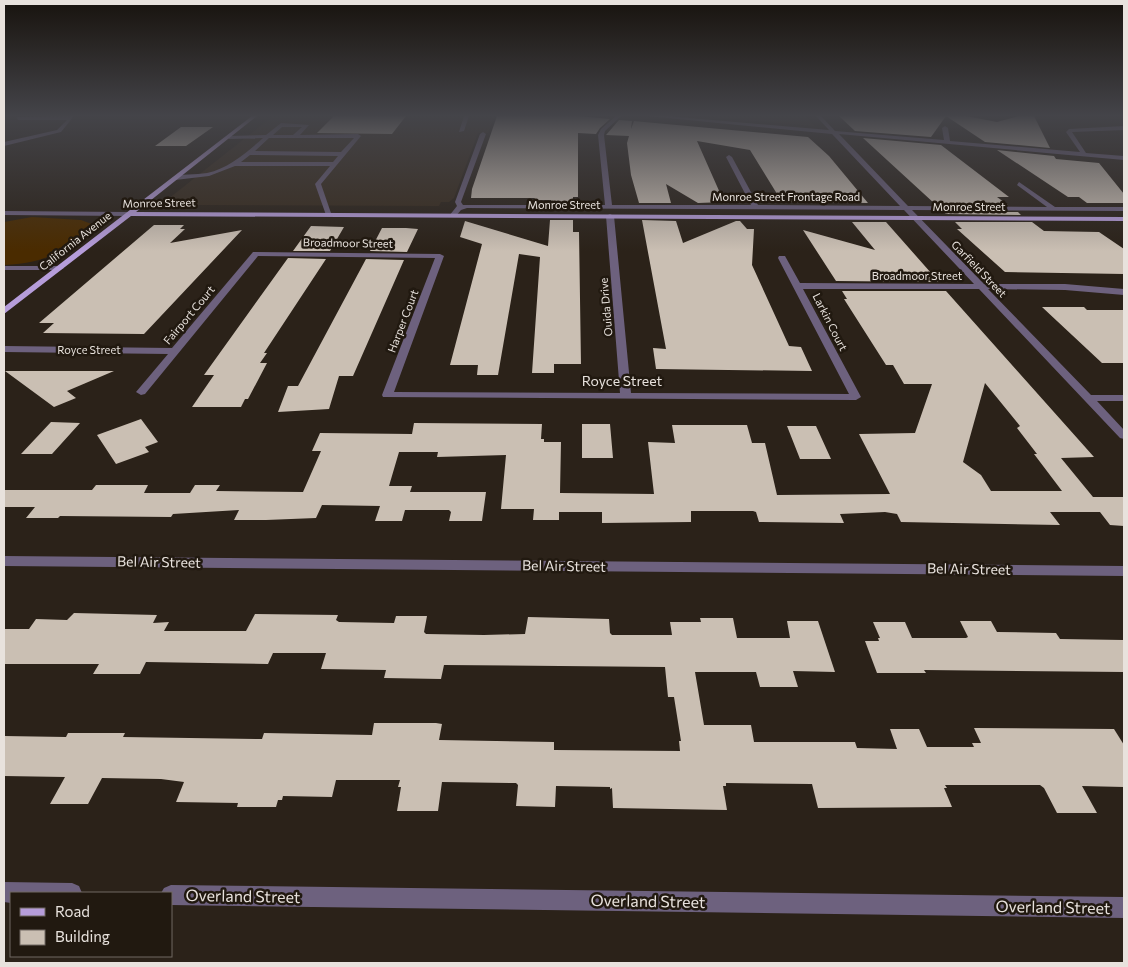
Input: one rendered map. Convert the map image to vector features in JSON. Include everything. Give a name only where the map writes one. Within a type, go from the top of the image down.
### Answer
[{"type":"main road","name":"California Avenue","points":[[4,311],[197,161]]},
{"type":"main road","name":"Monroe Street","points":[[129,214],[1124,219]]},
{"type":"street","points":[[175,178],[201,178],[239,161]]},
{"type":"street","points":[[330,215],[318,184],[338,161]]},
{"type":"street","points":[[453,216],[461,206],[458,202],[473,161]]},
{"type":"street","points":[[605,161],[609,207]]},
{"type":"street","points":[[732,161],[755,207]]},
{"type":"street","name":"Garfield Street","points":[[860,161],[1124,436]]},
{"type":"street","points":[[236,164],[335,164]]},
{"type":"street","points":[[1019,184],[1053,208]]},
{"type":"street","name":"Monroe Street Frontage Road","points":[[461,206],[1124,209]]},
{"type":"street","name":"Monroe Street","points":[[4,213],[129,214]]},
{"type":"street","points":[[4,219],[13,213]]},
{"type":"street","name":"Ouida Drive","points":[[610,216],[626,396]]},
{"type":"street","name":"Broadmoor Street","points":[[256,254],[440,256]]},
{"type":"street","name":"Fairport Court","points":[[141,392],[256,254]]},
{"type":"street","name":"Harper Court","points":[[387,395],[440,256]]},
{"type":"street","name":"Larkin Court","points":[[782,258],[799,286],[856,397]]},
{"type":"street","points":[[4,268],[60,268]]},
{"type":"street","name":"Broadmoor Street","points":[[799,286],[1065,287],[1124,292]]},
{"type":"street","name":"Royce Street","points":[[4,349],[174,351]]},
{"type":"street","name":"Royce Street","points":[[387,395],[856,397]]},
{"type":"street","points":[[1087,398],[1124,398]]},
{"type":"street","name":"Bel Air Street","points":[[4,561],[1124,571]]},
{"type":"street","name":"Overland Street","points":[[172,895],[1124,908]]},
{"type":"shaded area","points":[[216,161],[468,161],[454,198],[449,202],[441,202],[439,206],[178,205],[168,199]]},
{"type":"shaded area","points":[[32,217],[81,220],[97,226],[54,254],[33,262],[4,265],[4,222]]},
{"type":"building","points":[[482,161],[578,161],[578,197],[573,197],[573,203],[551,203],[551,200],[534,200],[535,198],[471,198],[472,189]]},
{"type":"building","points":[[629,161],[706,161],[724,202],[698,203],[666,184],[671,203],[639,203]]},
{"type":"building","points":[[757,161],[833,161],[868,203],[782,202]]},
{"type":"building","points":[[888,161],[962,161],[1009,197],[997,197],[1008,205],[935,204]]},
{"type":"building","points":[[1014,161],[1099,163],[1124,194],[1124,203],[1087,203],[1079,197],[1068,197]]},
{"type":"building","points":[[944,212],[1018,212],[1021,215],[946,214]]},
{"type":"building","points":[[550,220],[573,220],[573,232],[579,232],[581,364],[554,364],[554,373],[532,373],[540,257],[519,254],[498,375],[477,375],[478,365],[450,365],[482,244],[460,237],[465,221],[548,246]]},
{"type":"building","points":[[642,220],[676,221],[683,243],[736,221],[740,221],[747,229],[754,229],[752,265],[789,346],[801,347],[812,371],[656,369],[653,348],[666,349]]},
{"type":"building","points":[[852,222],[886,222],[939,282],[836,281],[803,230],[875,250]]},
{"type":"building","points":[[955,222],[1032,222],[1044,231],[1099,232],[1124,249],[1124,274],[1005,272],[957,229],[962,229]]},
{"type":"building","points":[[154,225],[184,225],[180,229],[185,229],[170,243],[242,230],[144,334],[43,333],[54,323],[39,323]]},
{"type":"building","points":[[311,226],[344,227],[330,251],[293,251]]},
{"type":"building","points":[[382,228],[418,229],[407,252],[370,251]]},
{"type":"building","points":[[288,258],[326,259],[264,353],[267,353],[260,363],[267,363],[248,399],[245,399],[241,407],[192,407],[214,375],[204,375]]},
{"type":"building","points":[[366,259],[404,260],[353,376],[339,376],[329,409],[278,412],[288,386],[298,386]]},
{"type":"building","points":[[842,291],[946,291],[1094,457],[1061,458],[1093,497],[1124,497],[1124,526],[1110,525],[1100,512],[1050,512],[1060,525],[901,522],[897,514],[885,512],[840,514],[844,523],[759,522],[756,512],[753,511],[691,511],[691,522],[602,523],[602,512],[559,512],[559,520],[533,520],[534,509],[501,509],[506,455],[437,457],[438,452],[399,452],[389,486],[412,486],[410,492],[486,492],[482,521],[449,521],[451,512],[449,510],[405,510],[402,521],[375,521],[380,506],[322,505],[316,518],[266,520],[234,520],[239,510],[173,514],[171,517],[60,516],[58,518],[26,518],[35,507],[4,507],[4,490],[92,490],[96,485],[148,485],[144,493],[190,493],[195,485],[220,485],[216,491],[303,492],[321,451],[312,451],[320,433],[412,434],[414,423],[542,424],[541,439],[544,439],[544,442],[561,442],[560,493],[654,494],[648,442],[675,443],[672,425],[747,425],[752,443],[765,443],[777,495],[890,494],[859,434],[915,433],[932,384],[904,384],[893,365],[886,365],[844,299],[847,299]],"holes":[[[985,383],[1020,426],[1017,428],[1062,491],[991,491],[981,475],[963,462]]]},
{"type":"building","points":[[1042,307],[1084,307],[1087,310],[1124,310],[1124,363],[1102,363]]},
{"type":"building","points":[[5,371],[114,371],[67,391],[76,398],[54,407]]},
{"type":"building","points":[[141,419],[158,442],[145,447],[149,452],[116,464],[97,435]]},
{"type":"building","points":[[51,422],[80,423],[52,454],[21,454]]},
{"type":"building","points":[[582,424],[610,424],[613,458],[582,458]]},
{"type":"building","points":[[787,426],[816,426],[831,459],[800,459]]},
{"type":"building","points":[[74,613],[157,615],[153,623],[169,622],[164,631],[246,631],[255,614],[338,615],[336,620],[339,622],[394,623],[396,616],[427,616],[424,632],[426,634],[484,635],[525,634],[528,617],[609,619],[610,633],[612,635],[672,635],[670,622],[701,622],[700,618],[733,618],[737,638],[790,638],[787,621],[818,621],[835,672],[793,671],[798,687],[760,687],[756,672],[695,672],[704,725],[751,725],[754,742],[855,742],[857,748],[897,749],[890,729],[919,729],[927,747],[974,747],[972,743],[981,743],[974,728],[1114,729],[1124,745],[1124,787],[1082,786],[1097,813],[1057,813],[1044,788],[1040,785],[945,785],[947,788],[944,788],[952,807],[818,808],[812,784],[726,783],[726,786],[723,786],[727,810],[613,808],[612,788],[610,789],[610,787],[556,786],[555,807],[516,806],[518,785],[516,783],[442,782],[438,811],[397,811],[401,787],[398,787],[400,780],[336,780],[332,797],[283,796],[282,800],[278,800],[276,807],[237,807],[238,803],[176,802],[184,782],[161,779],[102,778],[88,804],[50,804],[65,777],[4,776],[4,736],[66,737],[68,733],[125,733],[123,737],[262,739],[264,733],[372,735],[374,723],[436,723],[442,724],[439,740],[554,742],[554,750],[680,751],[679,741],[681,741],[674,697],[668,697],[665,667],[444,665],[441,679],[384,678],[386,670],[321,669],[326,653],[273,653],[268,664],[146,662],[140,674],[93,674],[99,664],[4,664],[4,629],[29,629],[36,619],[67,620]]},
{"type":"building","points":[[960,621],[991,621],[997,632],[1056,633],[1060,639],[1124,640],[1124,672],[924,670],[926,673],[877,673],[865,641],[879,641],[878,638],[880,638],[873,622],[905,622],[912,638],[966,638],[968,637]]}]
